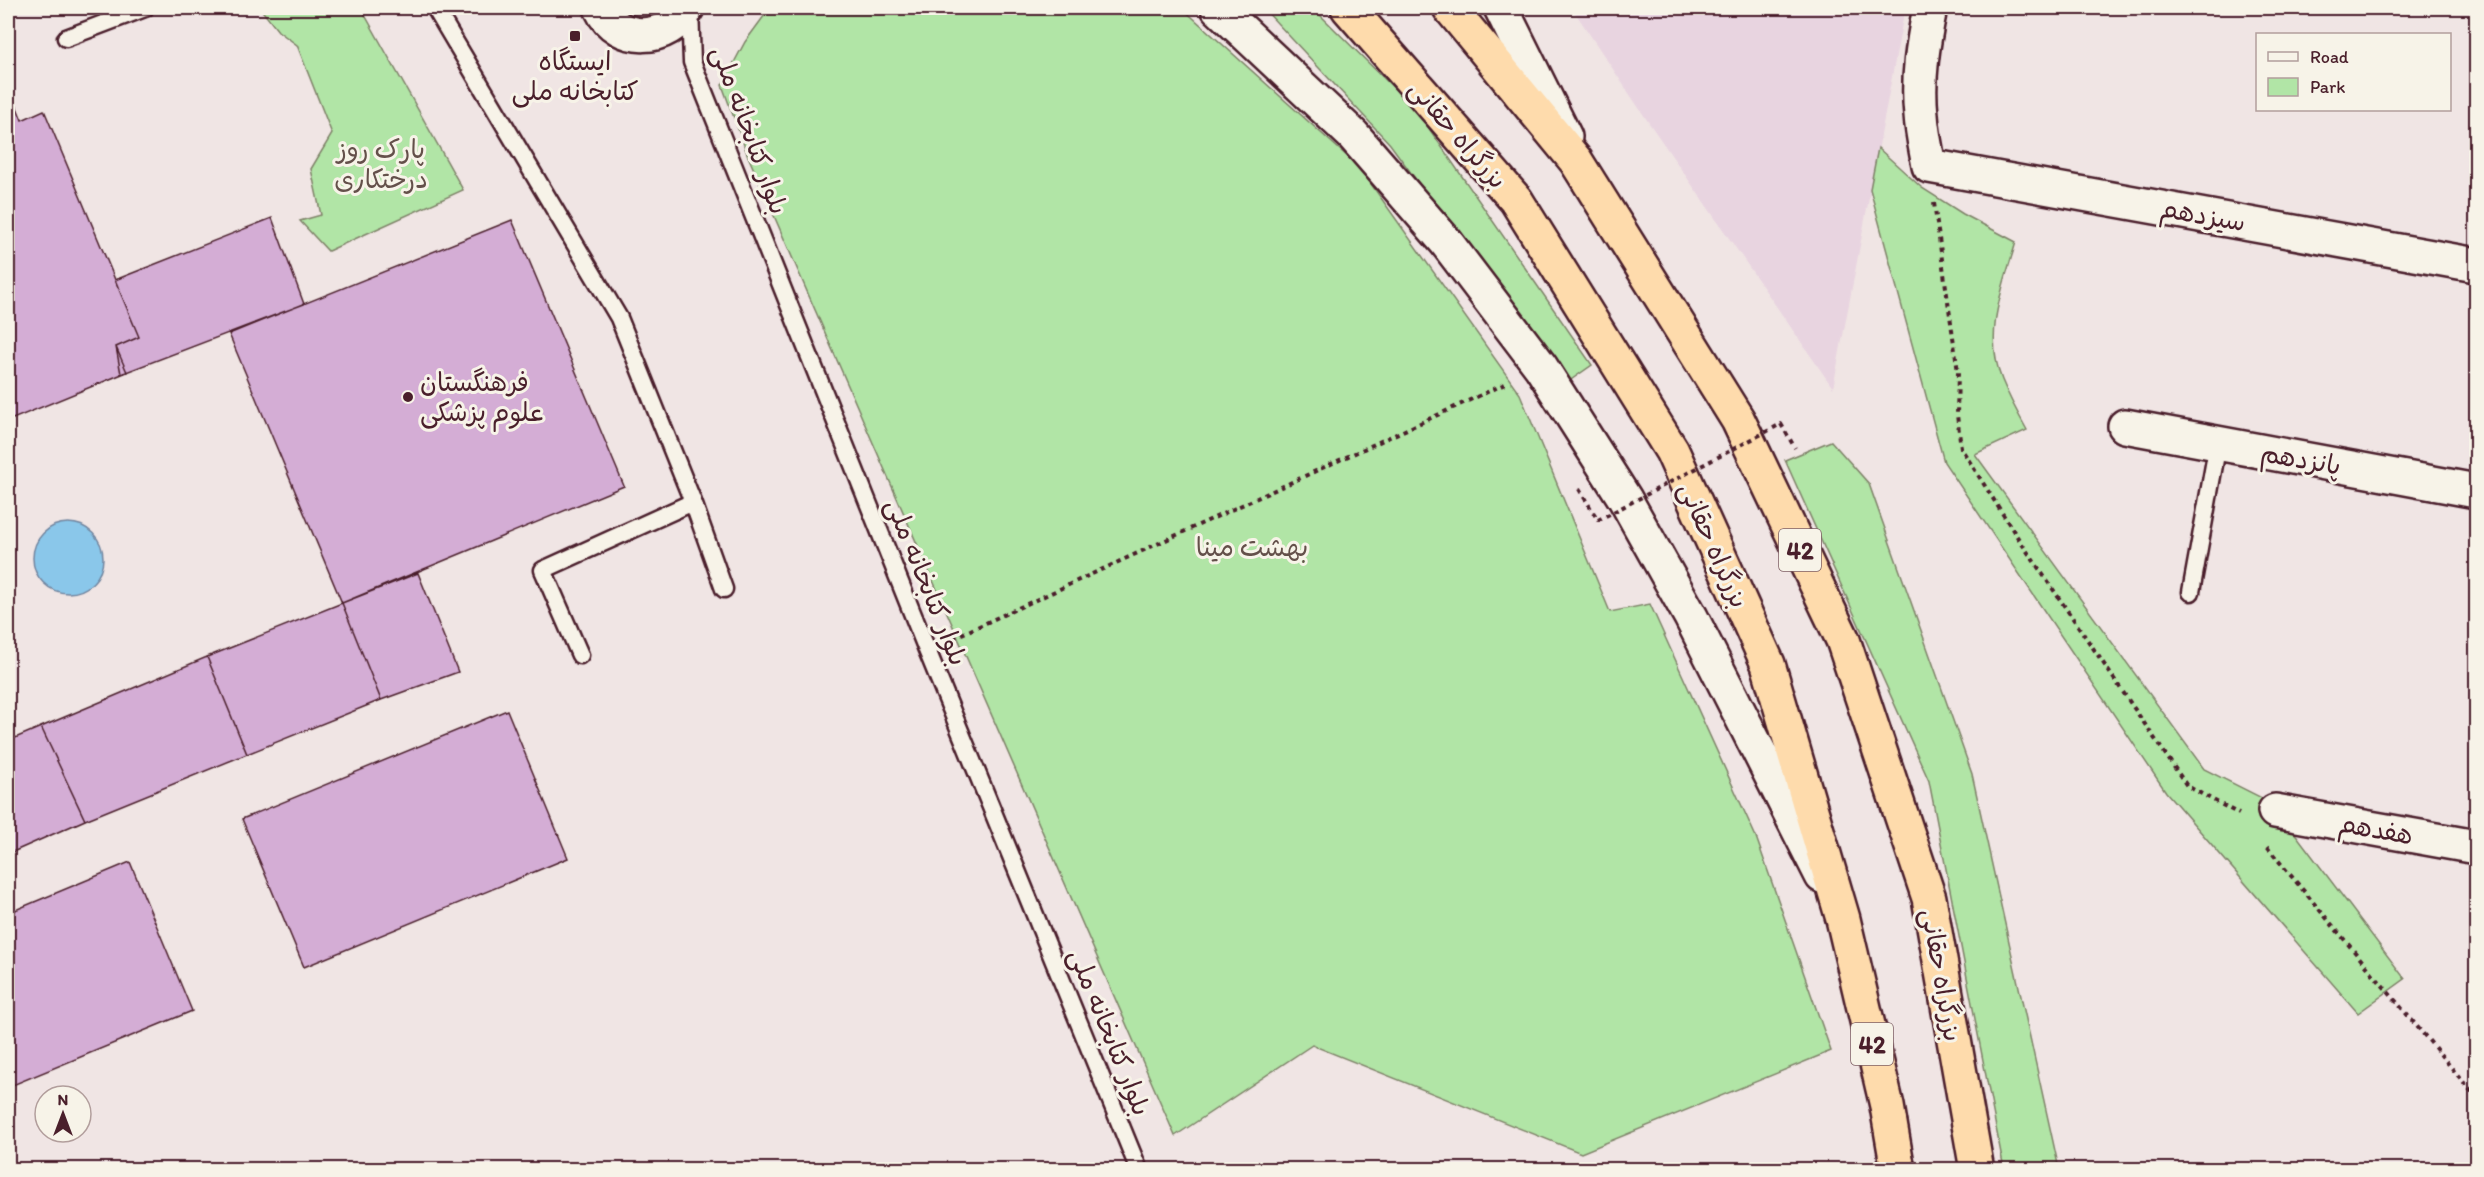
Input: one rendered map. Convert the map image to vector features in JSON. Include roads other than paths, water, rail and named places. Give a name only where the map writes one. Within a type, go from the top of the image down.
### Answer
[{"type":"highway","name":"بزرگراه حقانی","points":[[1348,8],[1516,200],[1672,451],[1768,664],[1843,919],[1887,1106],[1898,1170]]},
{"type":"highway","name":"بزرگراه حقانی","points":[[1450,8],[1576,161],[1738,420],[1843,640],[1929,898],[1977,1170]]},
{"type":"main road","points":[[602,10],[614,25],[643,36],[658,34],[672,27],[689,8]]},
{"type":"main road","points":[[1218,8],[1353,135],[1446,242],[1540,367],[1625,499],[1691,617],[1843,919]]},
{"type":"main road","points":[[1501,8],[1576,161]]},
{"type":"main road","name":"سیزدهم","points":[[1930,8],[1921,57],[1920,92],[1920,114],[1929,166],[2476,265]]},
{"type":"main road","name":"پانزدهم","points":[[2125,426],[2476,491]]},
{"type":"main road","name":"هفدهم","points":[[2260,817],[2476,848]]},
{"type":"lane","points":[[66,38],[145,8]]},
{"type":"lane","points":[[435,8],[619,318],[693,502],[724,590]]},
{"type":"lane","name":"بلوار کتابخانه ملی","points":[[689,8],[692,62],[1138,1170]]},
{"type":"lane","points":[[2191,592],[2218,443]]},
{"type":"lane","points":[[580,656],[543,570],[693,502]]},
{"type":"water","points":[[68,523],[81,526],[93,533],[100,545],[103,558],[100,571],[93,583],[81,590],[68,593],[55,590],[43,583],[36,571],[33,558],[36,545],[43,533],[55,526]]},
{"type":"place","name":"ایستگاه کتابخانه ملی","points":[[575,36]]},
{"type":"place","name":"فرهنگستان علوم پزشکی","points":[[408,397]]},
{"type":"park label","name":"پارک روز درختکاری","points":[[381,164]]},
{"type":"park label","name":"بهشت مينا","points":[[1252,547]]}]
